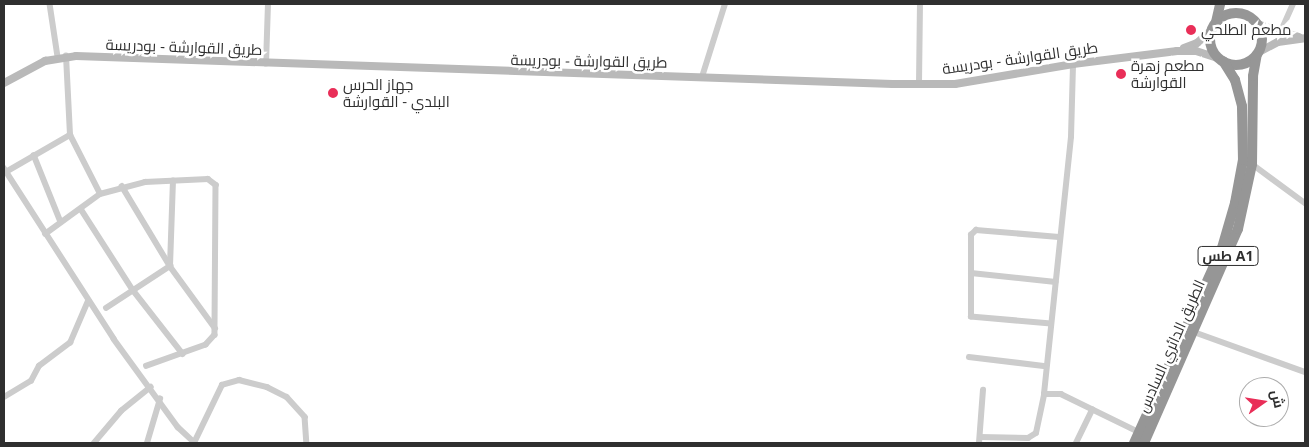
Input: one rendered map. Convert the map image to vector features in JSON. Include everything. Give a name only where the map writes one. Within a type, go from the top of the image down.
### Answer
[{"type":"highway","name":"الطريق الدائري السادس","points":[[1144,443],[1194,332],[1196,317],[1222,248],[1240,180],[1242,106],[1235,80],[1211,45],[1220,4]]},
{"type":"highway","points":[[1240,4],[1256,22]]},
{"type":"highway","points":[[1214,27],[1234,13],[1256,22]]},
{"type":"highway","name":"الطريق الدائري السادس","points":[[1134,443],[1238,229],[1252,164],[1252,85],[1262,38],[1256,22]]},
{"type":"highway","points":[[1222,60],[1242,64],[1258,53]]},
{"type":"main road","points":[[1256,22],[1303,38]]},
{"type":"main road","points":[[1177,51],[1197,43],[1214,27]]},
{"type":"main road","points":[[1258,53],[1271,44],[1303,38]]},
{"type":"main road","name":"طريق القوارشة - بودريسة","points":[[4,83],[62,57],[955,84],[1073,64],[1177,51]]},
{"type":"main road","points":[[1177,51],[1196,51],[1222,60]]},
{"type":"street","points":[[50,4],[62,57],[70,135],[100,194]]},
{"type":"street","points":[[266,64],[268,4]]},
{"type":"street","points":[[702,77],[725,4]]},
{"type":"street","points":[[1281,32],[1293,4]]},
{"type":"street","points":[[919,84],[920,5]]},
{"type":"street","points":[[983,390],[980,440],[1011,440],[1034,436],[1044,394],[1045,366],[1056,282],[1059,237],[1072,124],[1073,64]]},
{"type":"street","points":[[70,135],[5,170],[88,301],[160,399],[178,427],[194,442],[207,421],[214,396],[222,385],[239,380],[266,387],[287,397],[305,418],[307,443]]},
{"type":"street","points":[[34,154],[61,222]]},
{"type":"street","points":[[1252,164],[1305,203]]},
{"type":"street","points":[[45,234],[100,194],[122,186],[208,179],[216,185],[215,328],[212,342],[146,366]]},
{"type":"street","points":[[170,266],[172,181]]},
{"type":"street","points":[[122,186],[170,266],[215,328]]},
{"type":"street","points":[[80,209],[133,290],[183,354]]},
{"type":"street","points":[[1051,324],[972,317],[970,273],[974,230],[1059,237]]},
{"type":"street","points":[[106,308],[170,266]]},
{"type":"street","points":[[970,273],[1056,282]]},
{"type":"street","points":[[4,397],[31,381],[39,366],[70,343],[88,301]]},
{"type":"street","points":[[1194,332],[1304,370]]},
{"type":"street","points":[[969,357],[1045,366]]},
{"type":"street","points":[[94,443],[121,411],[151,387]]},
{"type":"street","points":[[1044,394],[1061,394],[1139,432]]},
{"type":"street","points":[[147,443],[160,399]]},
{"type":"street","points":[[1076,443],[1092,410]]},
{"type":"place","name":"مطعم الطلحي","points":[[1191,30]]},
{"type":"place","name":"مطعم زهرة القوارشة","points":[[1121,74]]},
{"type":"place","name":"جهاز الحرس البلدي - القوارشة","points":[[333,93]]}]
